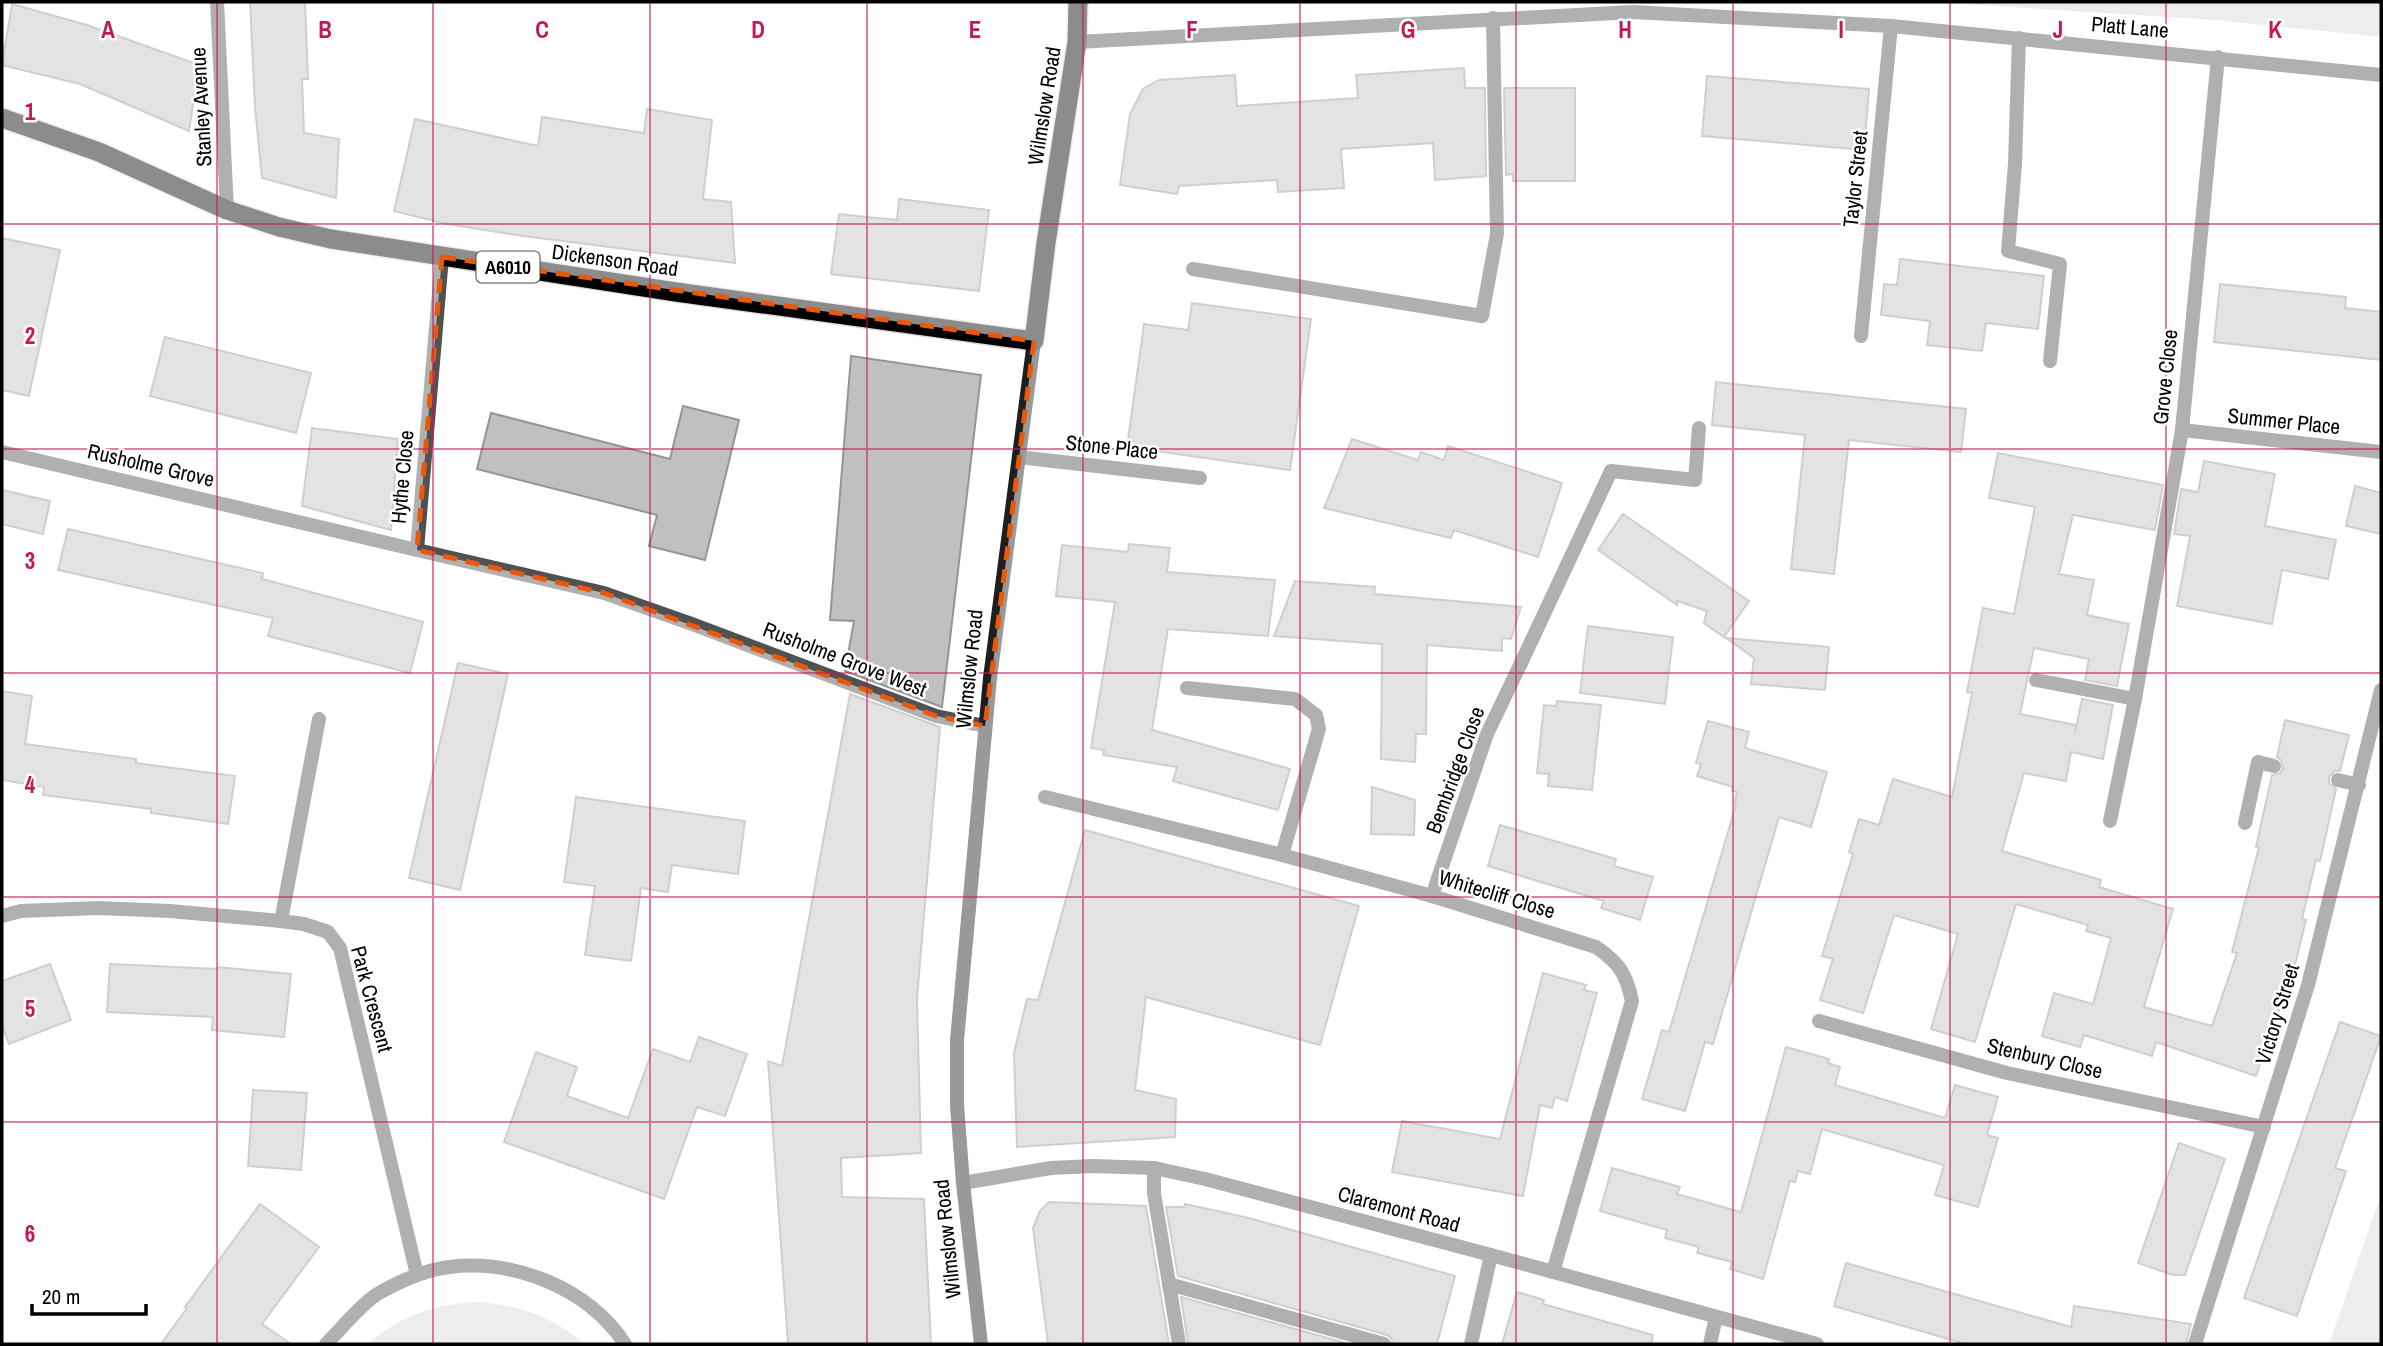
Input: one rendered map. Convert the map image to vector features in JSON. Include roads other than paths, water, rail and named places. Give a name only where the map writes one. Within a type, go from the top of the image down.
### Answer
[{"type":"highway","name":"Wilmslow Road","points":[[1034,341],[1077,42],[1078,2]]},
{"type":"highway","name":"Dickenson Road","points":[[2,118],[99,152],[227,210],[279,227],[331,239],[1034,341]]},
{"type":"main road","name":"Wilmslow Road","points":[[981,1344],[963,1183],[957,1105],[957,1040],[985,726],[1034,341]]},
{"type":"street","name":"Stanley Avenue","points":[[217,2],[227,210]]},
{"type":"street","name":"Platt Lane","points":[[1077,42],[1633,12],[1891,26],[2381,75]]},
{"type":"street","points":[[1193,269],[1482,316],[1497,234],[1493,18]]},
{"type":"street","name":"Taylor Street","points":[[1861,336],[1891,26]]},
{"type":"street","points":[[2019,38],[2015,164],[2008,251],[2060,264],[2049,361]]},
{"type":"street","name":"Grove Close","points":[[2110,821],[2182,430],[2218,57]]},
{"type":"street","name":"Hythe Close","points":[[442,257],[417,550],[604,593],[692,624]]},
{"type":"street","name":"Bembridge Close","points":[[1432,896],[1488,734],[1611,471],[1695,480],[1699,428]]},
{"type":"street","name":"Summer Place","points":[[2182,430],[2381,453]]},
{"type":"street","name":"Rusholme Grove","points":[[2,452],[417,550]]},
{"type":"street","name":"Stone Place","points":[[1019,457],[1200,478]]},
{"type":"street","name":"Rusholme Grove West","points":[[692,624],[936,716],[985,726]]},
{"type":"street","points":[[2036,680],[2134,699]]},
{"type":"street","points":[[1186,688],[1296,699],[1316,715],[1319,729],[1282,855]]},
{"type":"street","name":"Victory Street","points":[[2195,1344],[2308,985],[2381,690]]},
{"type":"street","points":[[281,921],[319,719]]},
{"type":"street","points":[[2245,823],[2258,762],[2274,766]]},
{"type":"street","points":[[2338,780],[2359,785]]},
{"type":"street","name":"Whitecliff Close","points":[[1045,797],[1282,855],[1432,896],[1596,947],[1616,960],[1628,980],[1632,1001],[1553,1272]]},
{"type":"street","name":"Park Crescent","points":[[2,916],[21,911],[99,908],[170,911],[281,921],[328,932],[340,948],[417,1276]]},
{"type":"street","name":"Stenbury Close","points":[[1819,1021],[2007,1073],[2263,1128]]},
{"type":"street","name":"Claremont Road","points":[[963,1183],[1051,1168],[1154,1168],[1491,1255],[1817,1344]]},
{"type":"street","points":[[1154,1168],[1154,1193],[1179,1344]]},
{"type":"street","points":[[1471,1344],[1491,1255]]},
{"type":"street","points":[[326,1344],[377,1294],[417,1276],[447,1267],[474,1266],[519,1272],[556,1284],[592,1306],[625,1344]]},
{"type":"street","points":[[1169,1284],[1384,1344]]},
{"type":"street","points":[[1710,1344],[1716,1317]]}]
